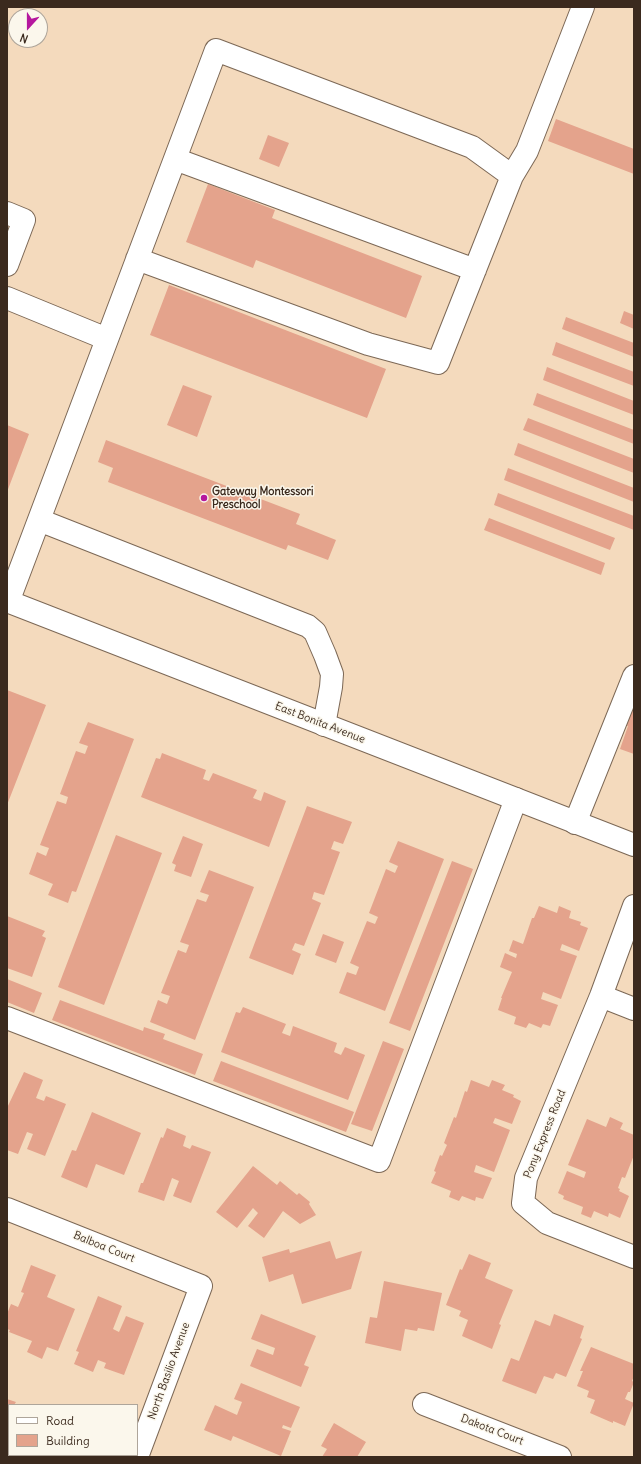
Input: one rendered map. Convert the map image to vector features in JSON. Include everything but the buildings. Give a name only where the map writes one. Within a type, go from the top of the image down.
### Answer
[{"type":"street","points":[[137,259],[368,344],[438,363],[512,176],[527,151],[583,7]]},
{"type":"street","points":[[8,602],[216,50],[472,147],[512,176]]},
{"type":"street","points":[[175,159],[475,270]]},
{"type":"street","points":[[7,213],[24,220],[7,265]]},
{"type":"street","points":[[7,298],[107,339]]},
{"type":"street","points":[[39,520],[308,626],[314,632],[326,655],[332,674],[332,687],[324,725]]},
{"type":"street","name":"East Bonita Avenue","points":[[8,602],[634,845]]},
{"type":"street","points":[[575,823],[634,676]]},
{"type":"street","points":[[7,1018],[379,1161],[516,799]]},
{"type":"street","name":"Pony Express Road","points":[[634,906],[601,996],[526,1178],[523,1203],[547,1223],[634,1257]]},
{"type":"street","points":[[601,996],[634,1009]]},
{"type":"street","name":"Balboa Court","points":[[7,1209],[201,1286]]},
{"type":"street","name":"North Basilio Avenue","points":[[138,1457],[201,1286]]},
{"type":"street","name":"Dakota Court","points":[[424,1404],[560,1457]]},
{"type":"place","name":"Gateway Montessori Preschool","points":[[204,498]]}]
